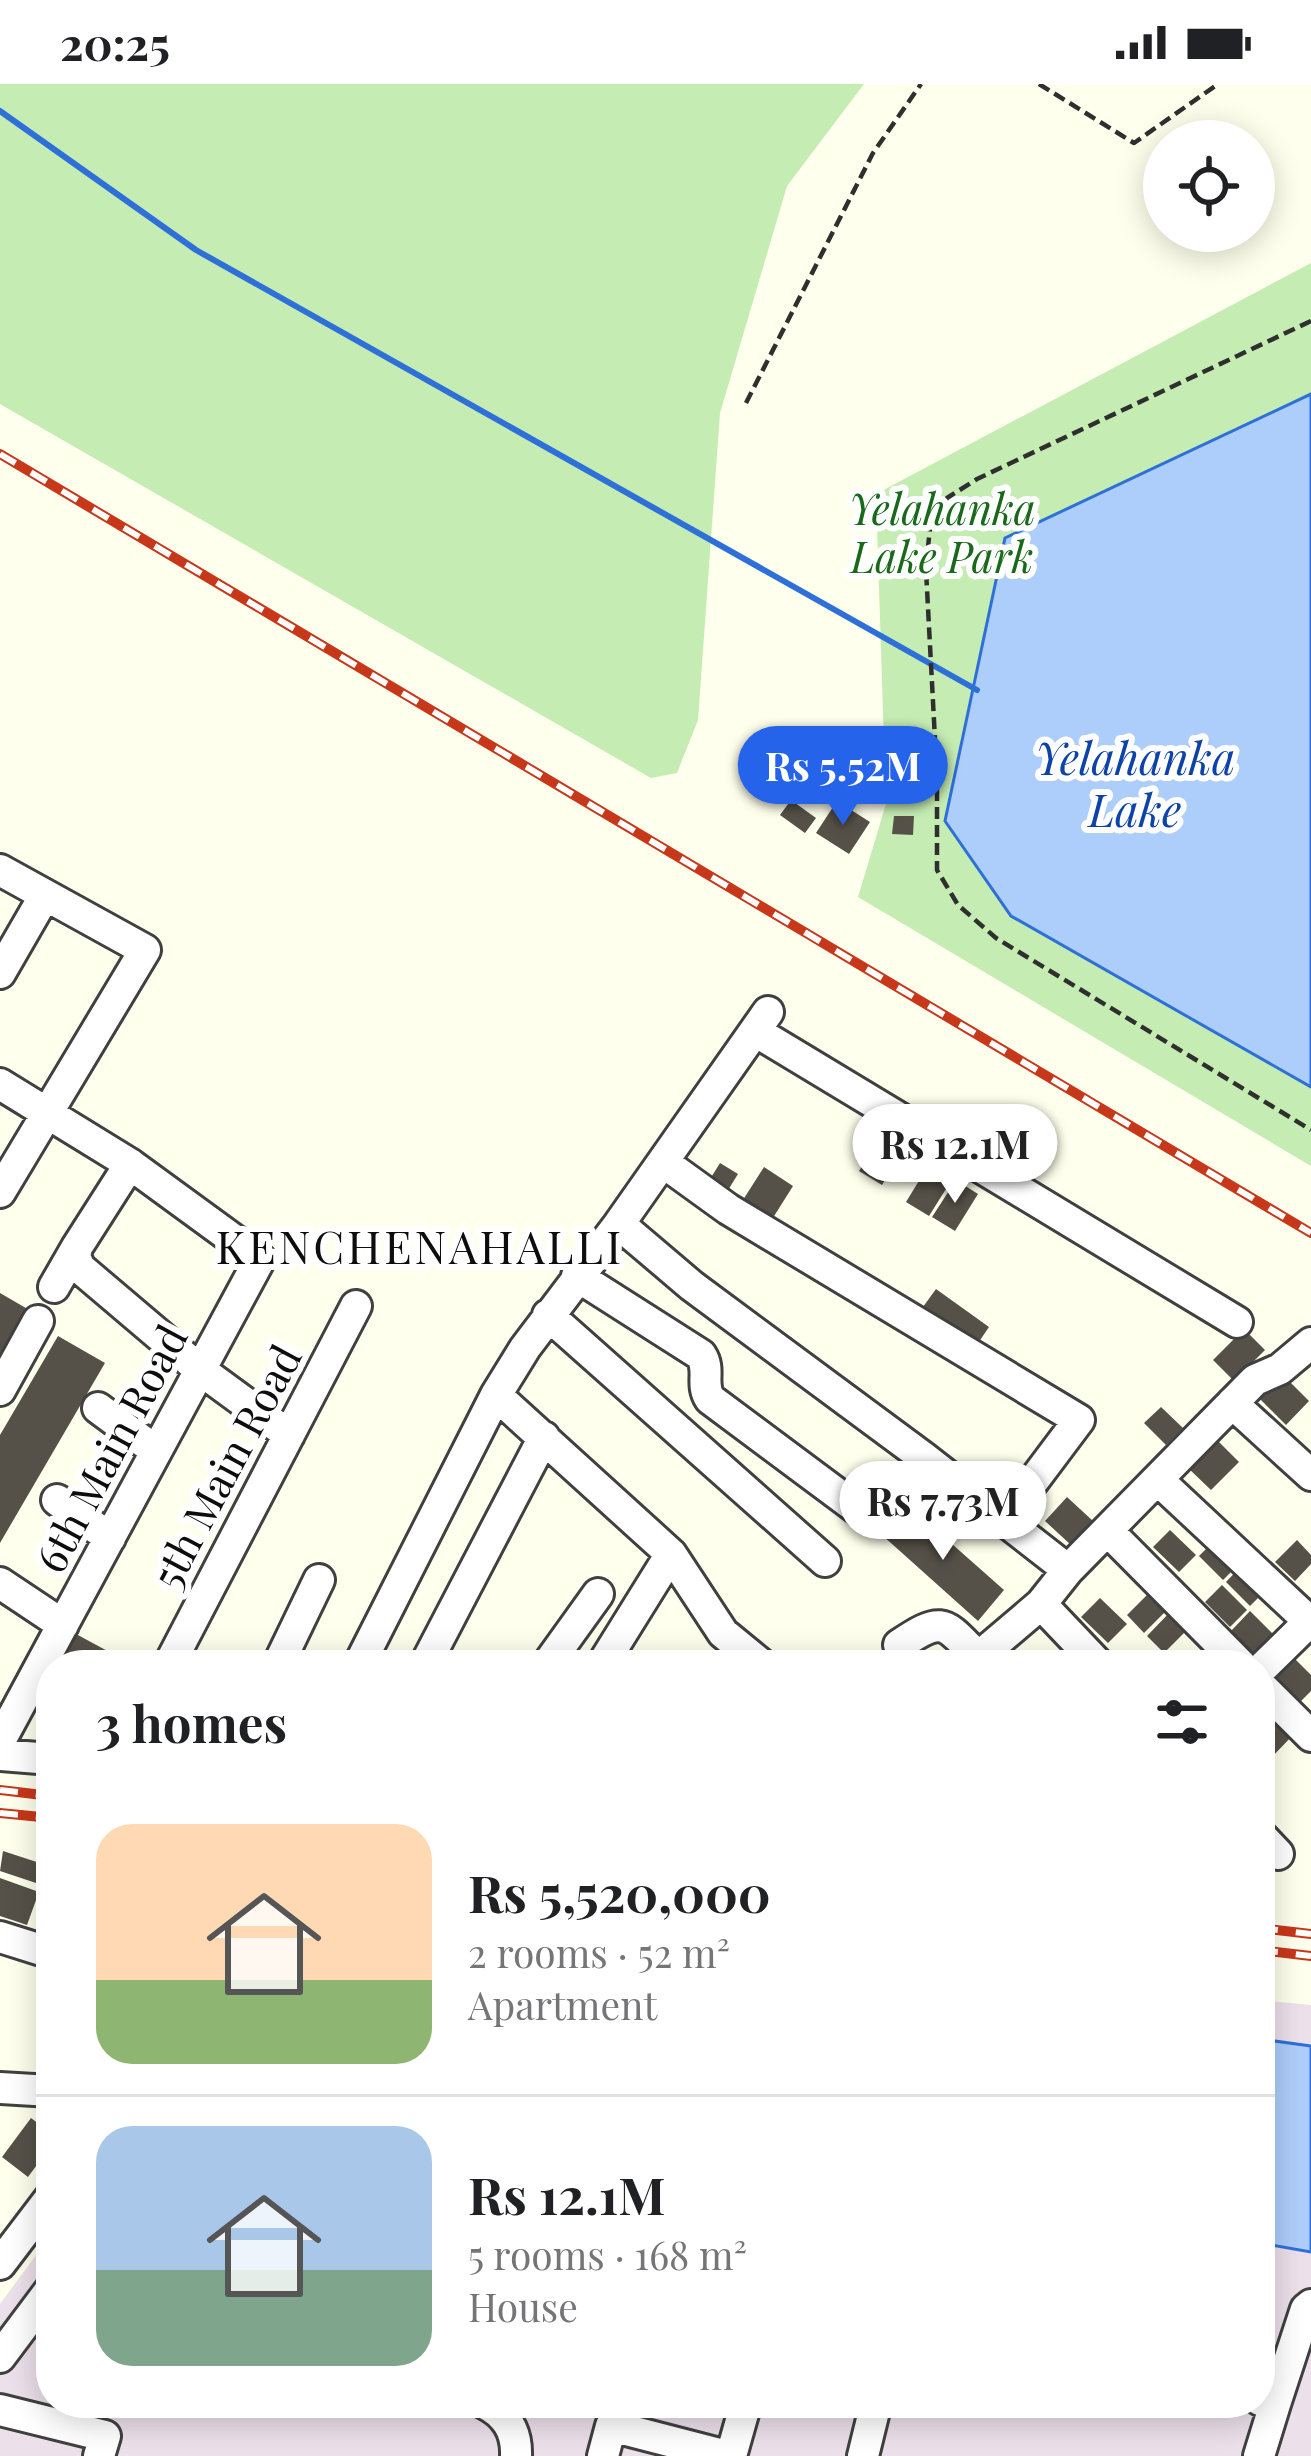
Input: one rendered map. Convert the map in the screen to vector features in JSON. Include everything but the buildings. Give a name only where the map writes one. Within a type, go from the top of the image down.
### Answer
[{"type":"street","points":[[0,870],[146,950],[0,1192]]},
{"type":"street","points":[[0,973],[45,895]]},
{"type":"street","points":[[367,1650],[496,1395],[548,1315],[619,1224],[761,1022],[1237,1322]]},
{"type":"street","points":[[0,1084],[130,1164],[54,1287]]},
{"type":"street","points":[[663,1162],[728,1209],[1079,1420],[1004,1520]]},
{"type":"street","name":"6th Main Road","points":[[48,1650],[260,1258],[130,1164]]},
{"type":"street","points":[[619,1224],[692,1286],[1068,1570]]},
{"type":"street","points":[[77,1247],[80,1268],[199,1369],[289,1435]]},
{"type":"street","points":[[577,1276],[701,1355],[706,1363],[704,1390],[710,1399],[862,1513]]},
{"type":"street","name":"5th Main Road","points":[[177,1650],[356,1306]]},
{"type":"street","points":[[548,1315],[825,1561]]},
{"type":"street","points":[[0,1390],[38,1321]]},
{"type":"street","points":[[991,1650],[1255,1380],[1280,1369],[1311,1342]]},
{"type":"street","points":[[496,1395],[670,1554],[723,1633],[744,1650]]},
{"type":"street","points":[[1232,1403],[1311,1475]]},
{"type":"street","points":[[98,1408],[156,1450]]},
{"type":"street","points":[[433,1650],[544,1437]]},
{"type":"street","points":[[1158,1480],[1310,1622],[1275,1656]]},
{"type":"street","points":[[56,1500],[110,1538]]},
{"type":"street","points":[[1108,1531],[1225,1650]]},
{"type":"street","points":[[611,1650],[670,1554]]},
{"type":"street","points":[[285,1650],[319,1580]]},
{"type":"street","points":[[0,1583],[63,1625]]},
{"type":"street","points":[[558,1650],[598,1594]]},
{"type":"street","points":[[1041,1604],[1085,1650]]},
{"type":"street","points":[[899,1645],[936,1624],[947,1627],[967,1650]]},
{"type":"street","name":"6th Main Road","points":[[5,1720],[36,1669]]},
{"type":"street","points":[[1275,1700],[1311,1736]]},
{"type":"street","points":[[0,1755],[36,1758]]},
{"type":"street","points":[[0,1937],[36,1948]]},
{"type":"street","points":[[0,2088],[36,2091]]},
{"type":"street","points":[[0,2264],[36,2217]]},
{"type":"street","points":[[1275,2385],[1311,2305]]},
{"type":"street","points":[[0,2356],[36,2309]]},
{"type":"street","points":[[0,2410],[105,2436],[99,2456]]},
{"type":"street","points":[[504,2418],[516,2444],[516,2456]]},
{"type":"street","points":[[603,2456],[611,2426],[729,2456],[741,2418]]},
{"type":"street","points":[[863,2456],[873,2418]]},
{"type":"street","points":[[1259,2456],[1265,2418]]},
{"type":"path","points":[[746,404],[873,152],[921,84]]},
{"type":"path","points":[[1039,84],[1134,143],[1218,84]]},
{"type":"path","points":[[1311,321],[976,479],[947,498],[931,519],[926,570],[938,870],[958,905],[996,938],[1311,1130]]},
{"type":"shaded area","points":[[1275,2001],[1311,2005],[1311,2456],[0,2456],[0,2304],[36,2255],[36,2418],[1275,2418]]},
{"type":"green space","points":[[0,84],[864,84],[787,186],[720,413],[698,720],[677,773],[651,778],[0,404]]},
{"type":"green space","name":"Yelahanka Lake Park","points":[[1311,263],[1311,393],[1006,538],[1011,916],[1311,1087],[1311,1166],[858,897],[886,804],[876,494]]},
{"type":"water","name":"Yelahanka Lake","points":[[1311,394],[1311,1087],[1011,916],[945,821],[1005,538]]},
{"type":"water","points":[[1275,2041],[1311,2046],[1311,2252],[1275,2246]]},
{"type":"waterway","points":[[0,111],[196,250],[977,690]]},
{"type":"railway","points":[[0,454],[1311,1233]]},
{"type":"railway","points":[[0,1790],[36,1794]]},
{"type":"railway","points":[[0,1813],[36,1817]]},
{"type":"railway","points":[[1275,1930],[1311,1934]]},
{"type":"railway","points":[[1275,1952],[1311,1956]]},
{"type":"district","name":"KENCHENAHALLI","points":[[420,1245]]}]
